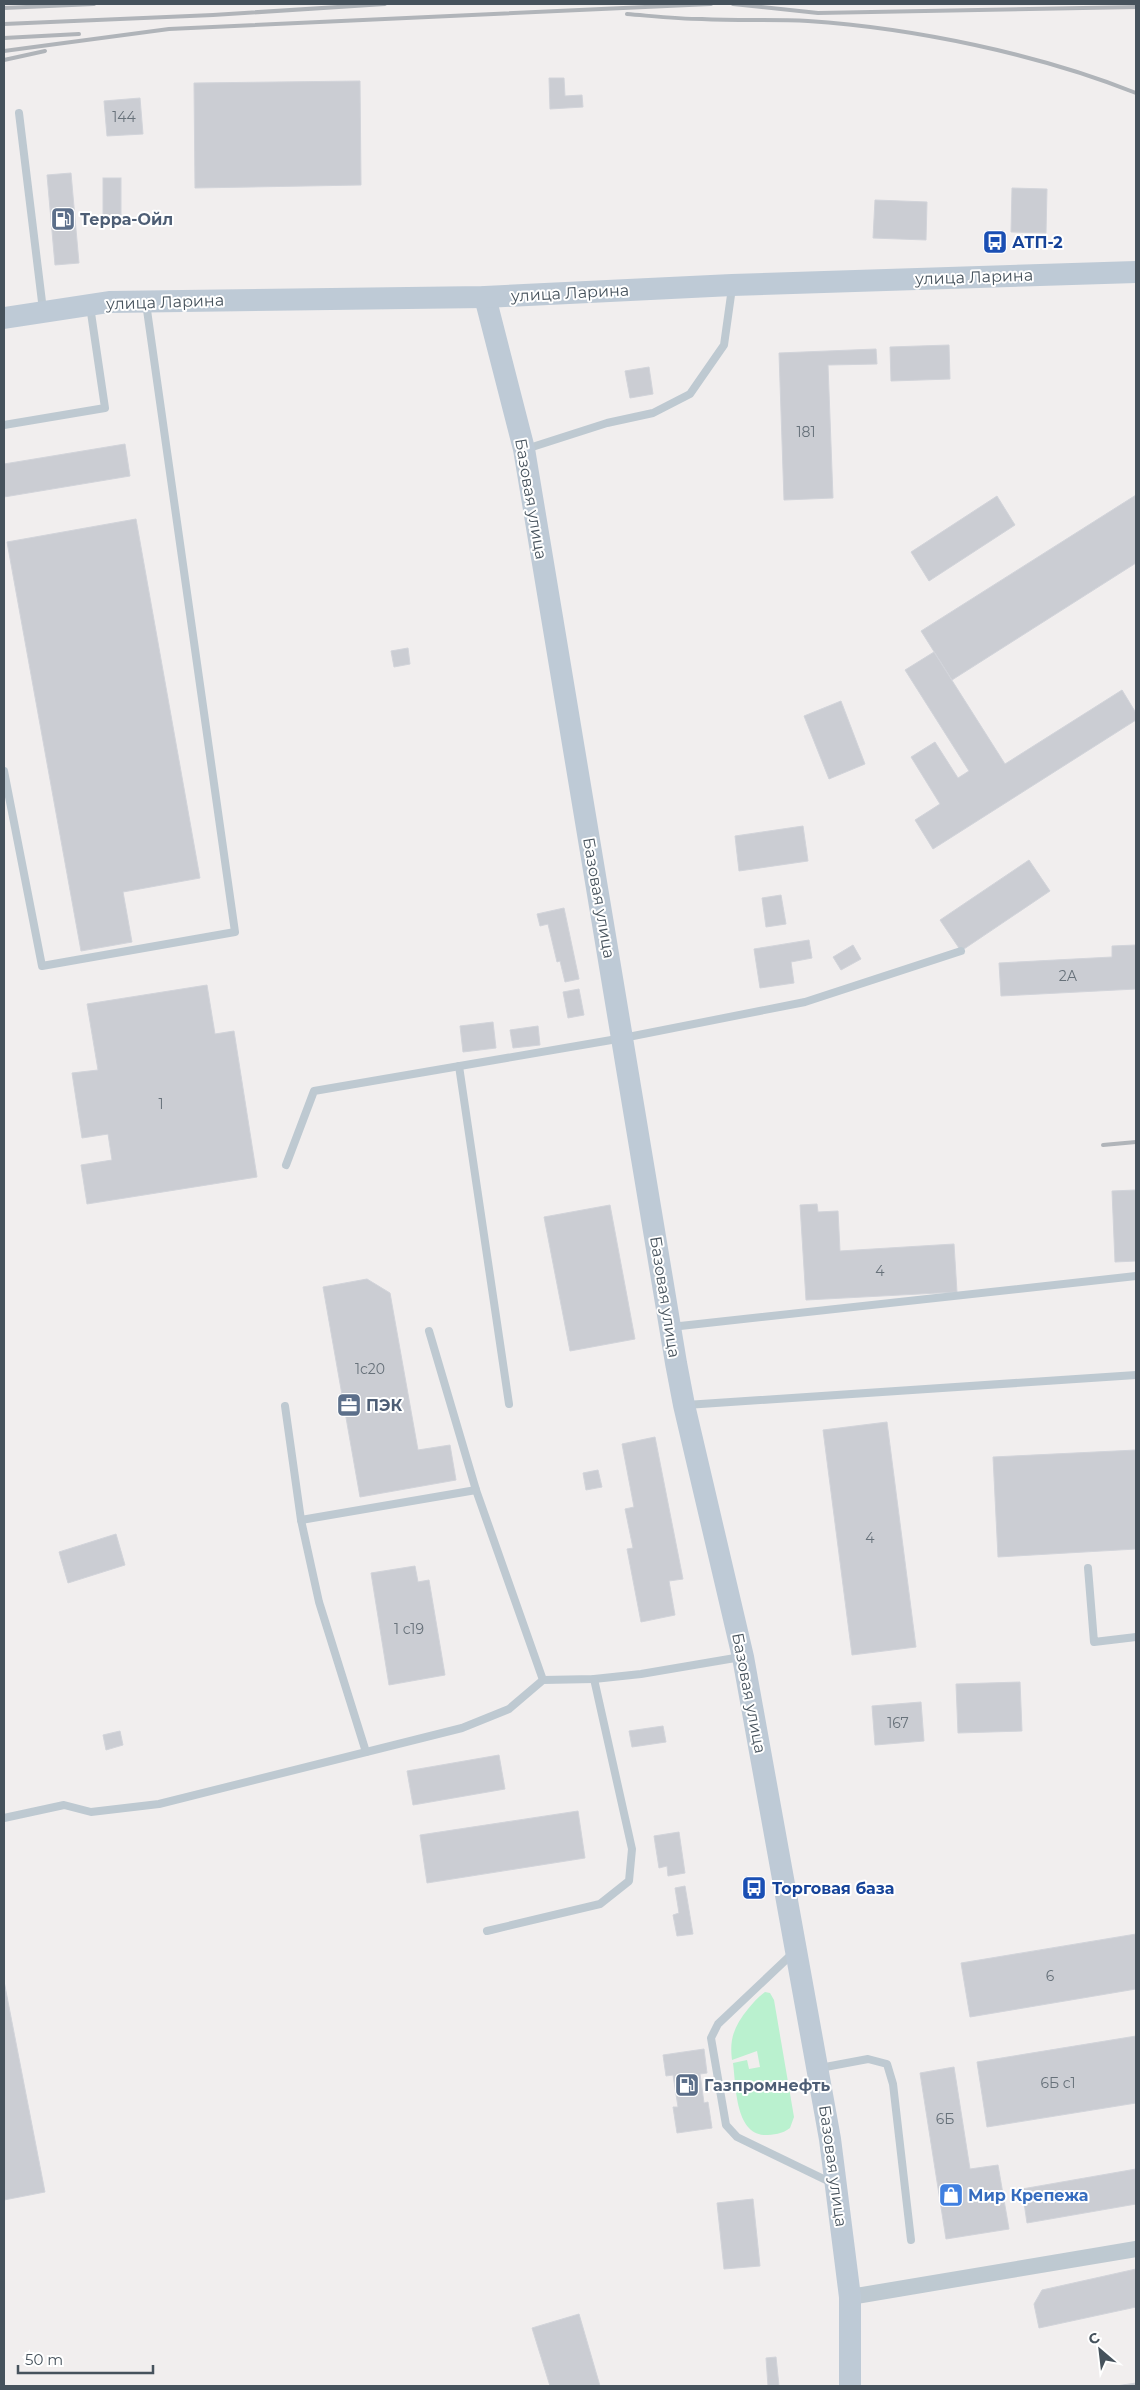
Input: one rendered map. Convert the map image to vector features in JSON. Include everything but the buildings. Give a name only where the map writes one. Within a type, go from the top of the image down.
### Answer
[{"type":"street","name":"улица Ларина","points":[[4,318],[90,305],[146,301],[485,297],[732,285],[1136,272]]},
{"type":"street","name":"Базовая улица","points":[[485,297],[524,449],[684,1405],[743,1657],[798,1949],[836,2184],[850,2297],[850,2386]]},
{"type":"street","points":[[850,2297],[1136,2249]]},
{"type":"lane","points":[[19,113],[43,312]]},
{"type":"lane","points":[[524,449],[607,423],[653,413],[690,394],[724,346],[732,285]]},
{"type":"lane","points":[[4,771],[42,966],[235,932],[146,301]]},
{"type":"lane","points":[[4,426],[105,408],[90,305]]},
{"type":"lane","points":[[286,1165],[314,1091],[623,1038],[805,1002],[961,951]]},
{"type":"lane","points":[[459,1066],[508,1404]]},
{"type":"lane","points":[[670,1327],[1136,1276]]},
{"type":"lane","points":[[429,1330],[476,1490],[543,1680]]},
{"type":"lane","points":[[684,1405],[1136,1375]]},
{"type":"lane","points":[[285,1406],[301,1520],[319,1602],[366,1752]]},
{"type":"lane","points":[[301,1520],[476,1490]]},
{"type":"lane","points":[[1088,1568],[1094,1642],[1136,1637]]},
{"type":"lane","points":[[4,1818],[64,1805],[91,1812],[159,1804],[462,1728],[509,1709],[543,1680],[594,1679],[641,1674],[743,1657]]},
{"type":"lane","points":[[487,1931],[600,1904],[629,1881],[632,1849],[594,1679]]},
{"type":"lane","points":[[798,1949],[718,2024],[711,2038],[726,2125],[737,2137],[836,2184]]},
{"type":"lane","points":[[818,2068],[868,2059],[887,2064],[893,2084],[911,2240]]},
{"type":"green space","points":[[765,1992],[770,1993],[774,2000],[794,2117],[790,2128],[771,2135],[754,2132],[747,2126],[742,2117],[736,2095],[733,2063],[747,2060],[749,2069],[760,2067],[757,2051],[732,2060],[731,2052],[732,2038],[743,2015]]},
{"type":"railway","points":[[4,8],[94,4]]},
{"type":"railway","points":[[4,24],[213,15],[385,4]]},
{"type":"railway","points":[[4,51],[169,29],[711,4]]},
{"type":"railway","points":[[733,4],[818,13],[1136,7]]},
{"type":"railway","points":[[627,14],[693,19],[808,21],[890,30],[975,45],[1017,55],[1059,66],[1136,93]]},
{"type":"railway","points":[[4,38],[79,34]]},
{"type":"railway","points":[[4,60],[45,51]]},
{"type":"railway","points":[[1103,1145],[1136,1142]]},
{"type":"place","name":"Терра-Ойл","points":[[63,219]]},
{"type":"place","name":"АТП-2","points":[[995,242]]},
{"type":"place","name":"ПЭК","points":[[349,1405]]},
{"type":"place","name":"Торговая база","points":[[754,1888]]},
{"type":"place","name":"Газпромнефть","points":[[687,2085]]},
{"type":"place","name":"Мир Крепежа","points":[[951,2195]]}]
